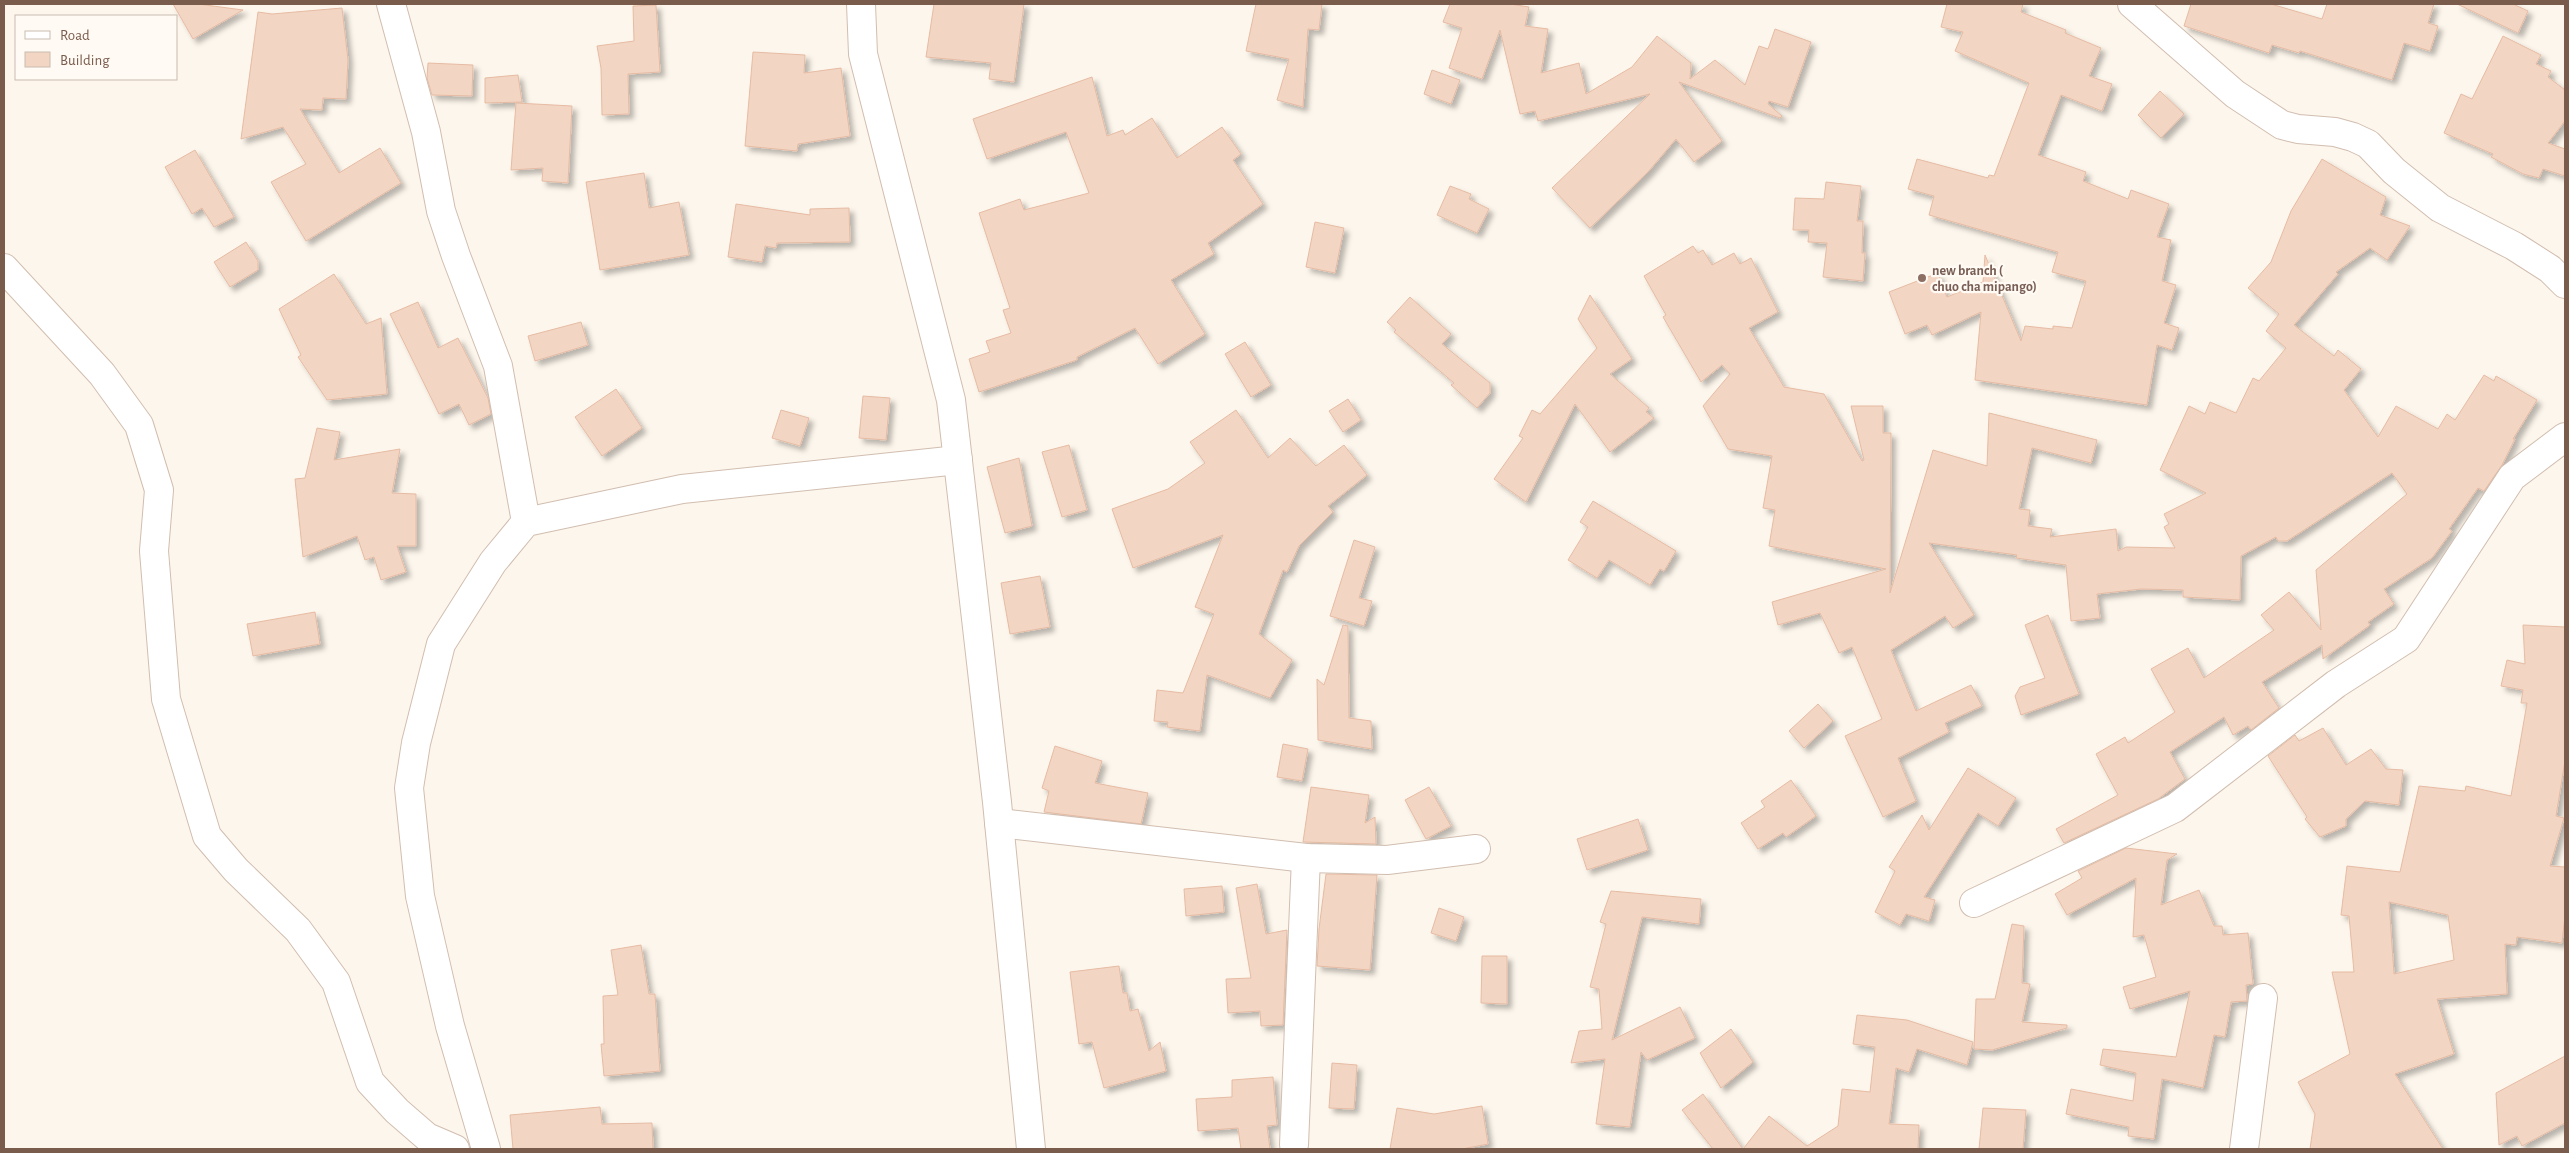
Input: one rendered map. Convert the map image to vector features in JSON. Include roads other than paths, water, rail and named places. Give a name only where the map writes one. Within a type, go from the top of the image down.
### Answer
[{"type":"street","points":[[391,4],[426,132],[441,211],[498,366],[526,522]]},
{"type":"street","points":[[861,4],[863,54],[951,400],[999,823],[1031,1149]]},
{"type":"street","points":[[2132,4],[2234,94],[2282,125],[2335,132],[2368,144],[2394,172],[2440,208],[2514,246],[2550,269],[2565,284]]},
{"type":"street","points":[[4,268],[102,374],[139,425],[158,490],[154,551],[166,699],[207,836],[236,870],[298,930],[336,982],[370,1082],[397,1111],[427,1137],[455,1149]]},
{"type":"street","points":[[1974,903],[2176,808],[2336,684],[2406,638],[2512,477],[2565,437]]},
{"type":"street","points":[[486,1149],[450,1026],[420,896],[408,788],[416,743],[441,644],[493,562],[526,522],[682,489],[958,460]]},
{"type":"street","points":[[999,823],[1306,858],[1387,860],[1476,849]]},
{"type":"street","points":[[1294,1145],[1306,858]]},
{"type":"street","points":[[2244,1149],[2263,998]]},
{"type":"place","name":"new branch ( chuo cha mipango)","points":[[1922,278]]}]
